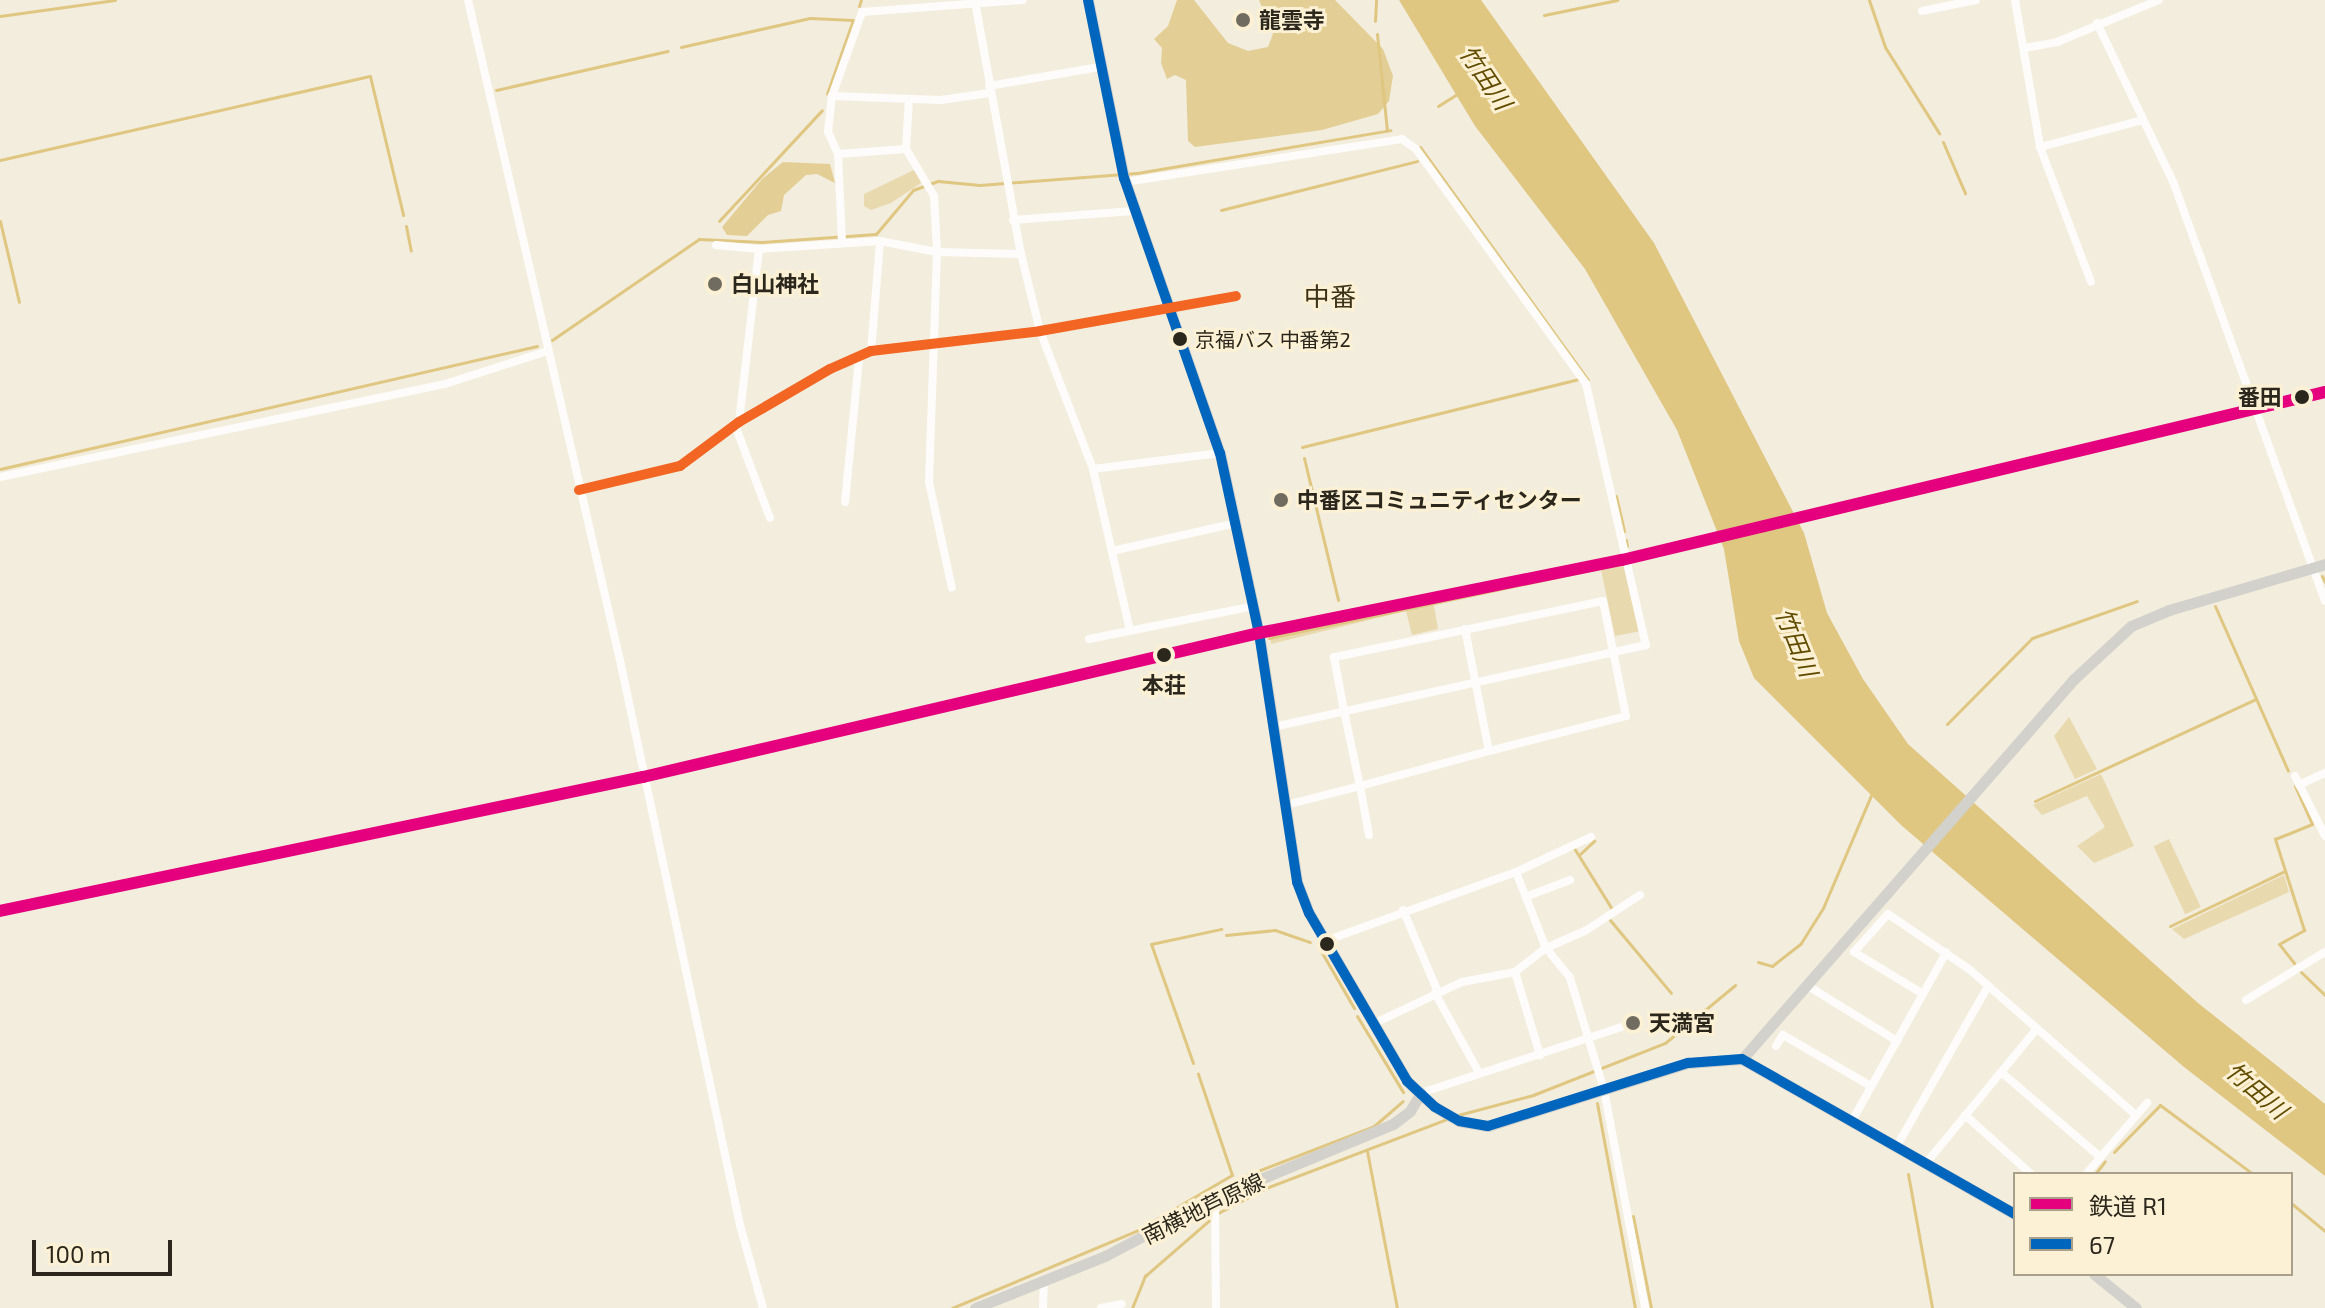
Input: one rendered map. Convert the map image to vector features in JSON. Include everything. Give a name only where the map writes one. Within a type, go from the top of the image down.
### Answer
[{"type":"main road","points":[[1088,0],[1099,67],[1124,177],[1220,453],[1254,606],[1297,882],[1325,941],[1407,1081],[1459,1121],[1488,1126],[1688,1063],[1742,1059],[1898,1144],[2013,1213]]},
{"type":"main road","points":[[1742,1059],[2074,679],[2131,626],[2325,564]]},
{"type":"main road","name":"南横地芦原線","points":[[975,1308],[1176,1222],[1215,1198],[1393,1124],[1410,1111],[1421,1093]]},
{"type":"main road","points":[[2096,1276],[2136,1308]]},
{"type":"street","points":[[468,0],[740,1225],[763,1308]]},
{"type":"street","points":[[842,238],[838,154],[828,132],[832,96],[862,12],[976,7],[1023,0]]},
{"type":"street","points":[[1922,11],[1976,0]]},
{"type":"street","points":[[2015,0],[2040,147],[2091,282]]},
{"type":"street","points":[[2024,48],[2057,42],[2159,0]]},
{"type":"street","points":[[976,7],[1013,220],[1040,331],[1093,469],[1130,630]]},
{"type":"street","points":[[2097,23],[2200,252],[2325,600]]},
{"type":"street","points":[[832,96],[909,99],[989,90],[1099,67]]},
{"type":"street","points":[[906,149],[909,99]]},
{"type":"street","points":[[2040,147],[2143,120]]},
{"type":"street","points":[[1124,177],[1402,139],[1416,149],[1586,384],[1646,645],[1274,727]]},
{"type":"street","points":[[838,154],[906,149],[912,152],[934,196],[937,252],[929,482],[952,588]]},
{"type":"street","points":[[1013,220],[1134,211]]},
{"type":"street","points":[[716,245],[759,249],[842,238],[880,241],[937,252],[1021,254]]},
{"type":"street","points":[[871,351],[880,241]]},
{"type":"street","points":[[759,249],[737,424],[770,518]]},
{"type":"street","points":[[579,490],[680,466],[737,424],[830,369],[871,351],[1040,331],[1236,296]]},
{"type":"street","points":[[0,477],[445,384],[548,351]]},
{"type":"street","points":[[845,502],[859,358]]},
{"type":"street","points":[[1093,469],[1220,453]]},
{"type":"street","points":[[1112,551],[1236,523]]},
{"type":"street","points":[[1286,805],[1360,786],[1489,751],[1626,716],[1603,601],[1334,657],[1360,786],[1369,835]]},
{"type":"street","points":[[1089,639],[1254,606]]},
{"type":"street","points":[[1465,629],[1489,751]]},
{"type":"street","points":[[2325,773],[2297,780],[2325,836]]},
{"type":"street","points":[[1325,941],[1403,910],[1516,872],[1591,837]]},
{"type":"street","points":[[1516,872],[1546,948],[1570,978],[1604,1090],[1645,1308]]},
{"type":"street","points":[[1528,896],[1570,880]]},
{"type":"street","points":[[1373,1024],[1436,993],[1515,972],[1546,948],[1585,931],[1640,895]]},
{"type":"street","points":[[1403,910],[1436,993],[1478,1071]]},
{"type":"street","points":[[1923,994],[1854,952],[1888,914],[1946,953],[2136,1115]]},
{"type":"street","points":[[2246,1000],[2325,952]]},
{"type":"street","points":[[1852,1121],[1869,1085],[1946,953]]},
{"type":"street","points":[[1515,972],[1540,1055]]},
{"type":"street","points":[[1808,986],[1897,1041]]},
{"type":"street","points":[[1898,1144],[1987,988]]},
{"type":"street","points":[[1421,1093],[1478,1071],[1540,1055],[1622,1027]]},
{"type":"street","points":[[1927,1162],[2036,1030]]},
{"type":"street","points":[[1776,1046],[1783,1035],[1869,1085]]},
{"type":"street","points":[[2001,1072],[2100,1157]]},
{"type":"street","points":[[2088,1172],[2147,1103]]},
{"type":"street","points":[[1965,1115],[2029,1172]]},
{"type":"street","points":[[1215,1198],[1216,1308]]},
{"type":"street","points":[[1043,1308],[1044,1280]]},
{"type":"street","points":[[1101,1308],[1122,1304]]},
{"type":"shaded area","points":[[1177,0],[1194,0],[1228,43],[1248,51],[1268,47],[1273,34],[1259,0],[1335,0],[1383,49],[1393,76],[1389,101],[1378,114],[1322,130],[1195,147],[1188,141],[1186,80],[1175,75],[1167,79],[1161,63],[1162,48],[1154,39],[1168,26]]},
{"type":"shaded area","points":[[783,162],[830,164],[835,183],[817,174],[806,175],[784,195],[781,211],[768,215],[747,236],[727,235],[722,227],[762,179]]},
{"type":"shaded area","points":[[916,169],[921,183],[891,203],[871,210],[864,206],[864,194]]},
{"type":"shaded area","points":[[1622,555],[1641,631],[1615,636],[1601,570],[1434,605],[1438,629],[1412,635],[1406,611],[1271,644],[1270,635]]},
{"type":"shaded area","points":[[2069,717],[2097,769],[2075,779],[2054,736]]},
{"type":"shaded area","points":[[2101,774],[2134,846],[2094,863],[2077,846],[2105,827],[2087,796],[2042,815],[2033,805]]},
{"type":"shaded area","points":[[2169,839],[2201,907],[2185,914],[2154,846]]},
{"type":"shaded area","points":[[2284,875],[2289,892],[2184,939],[2172,929]]},
{"type":"water","name":"竹田川","points":[[1399,0],[1481,0],[1654,243],[1804,533],[1827,613],[1863,679],[1908,744],[2198,1003],[2325,1104],[2325,1176],[2184,1067],[1901,825],[1754,678],[1739,641],[1724,549],[1677,430],[1585,269],[1475,126]]},
{"type":"waterway","points":[[0,16],[115,0]]},
{"type":"waterway","points":[[859,6],[861,0]]},
{"type":"waterway","points":[[1375,21],[1376,0]]},
{"type":"waterway","points":[[1544,15],[1617,0]]},
{"type":"waterway","points":[[1869,0],[1885,47],[1939,133]]},
{"type":"waterway","points":[[681,47],[810,18],[853,20],[827,94]]},
{"type":"waterway","points":[[1377,34],[1387,130]]},
{"type":"waterway","points":[[496,90],[668,51]]},
{"type":"waterway","points":[[0,160],[370,76],[403,215]]},
{"type":"waterway","points":[[1438,106],[1459,93]]},
{"type":"waterway","points":[[719,221],[822,110]]},
{"type":"waterway","points":[[552,340],[699,239],[762,242],[876,234],[913,190],[938,181],[980,185],[1137,173],[1390,130]]},
{"type":"waterway","points":[[1943,142],[1965,193]]},
{"type":"waterway","points":[[1420,147],[1588,380]]},
{"type":"waterway","points":[[1221,210],[1417,161]]},
{"type":"waterway","points":[[0,221],[19,302]]},
{"type":"waterway","points":[[406,226],[411,251]]},
{"type":"waterway","points":[[0,469],[537,346]]},
{"type":"waterway","points":[[1302,447],[1578,379]]},
{"type":"waterway","points":[[1304,458],[1338,600]]},
{"type":"waterway","points":[[1616,496],[1624,531]]},
{"type":"waterway","points":[[1626,540],[1627,546]]},
{"type":"waterway","points":[[1269,638],[1623,563]]},
{"type":"waterway","points":[[2322,576],[2325,582]]},
{"type":"waterway","points":[[1947,724],[2032,638],[2137,601]]},
{"type":"waterway","points":[[2215,606],[2288,771]]},
{"type":"waterway","points":[[2035,801],[2256,699]]},
{"type":"waterway","points":[[2294,963],[2279,944],[2304,930],[2275,839],[2312,824],[2295,786]]},
{"type":"waterway","points":[[1758,962],[1772,966],[1801,943],[1823,908],[1873,791]]},
{"type":"waterway","points":[[1579,855],[1594,841]]},
{"type":"waterway","points":[[1574,848],[1612,909]]},
{"type":"waterway","points":[[2170,926],[2285,871]]},
{"type":"waterway","points":[[1610,920],[1671,993]]},
{"type":"waterway","points":[[1193,1063],[1151,944],[1221,929]]},
{"type":"waterway","points":[[1226,935],[1275,930],[1310,942]]},
{"type":"waterway","points":[[1318,946],[1354,1008]]},
{"type":"waterway","points":[[2301,972],[2325,995]]},
{"type":"waterway","points":[[1458,1115],[1533,1095],[1665,1043],[1735,985]]},
{"type":"waterway","points":[[1357,1016],[1403,1092]]},
{"type":"waterway","points":[[952,1308],[1136,1231],[1232,1175],[1198,1074]]},
{"type":"waterway","points":[[1242,1177],[1374,1126],[1403,1101]]},
{"type":"waterway","points":[[1597,1103],[1635,1308]]},
{"type":"waterway","points":[[2114,1152],[2160,1105],[2250,1172]]},
{"type":"waterway","points":[[1218,1213],[1266,1188],[1447,1119]]},
{"type":"waterway","points":[[1367,1151],[1397,1308]]},
{"type":"waterway","points":[[2097,1172],[2105,1161]]},
{"type":"waterway","points":[[1908,1174],[1932,1308]]},
{"type":"waterway","points":[[2293,1205],[2325,1231]]},
{"type":"waterway","points":[[1633,1216],[1651,1308]]},
{"type":"waterway","points":[[1132,1308],[1145,1276],[1212,1218]]},
{"type":"rail line","name":"R1","points":[[0,911],[643,777],[1259,633],[1622,560],[2325,392]]},
{"type":"transit line","name":"67","points":[[1088,0],[1124,178],[1220,453],[1259,633],[1297,882],[1309,913],[1407,1081],[1435,1107],[1459,1121],[1488,1126],[1688,1063],[1742,1059],[2013,1213]]},
{"type":"transit line","points":[[579,490],[680,466],[739,422],[830,369],[871,351],[1040,331],[1236,296]]},
{"type":"place","name":"龍雲寺","points":[[1243,20]]},
{"type":"place","name":"白山神社","points":[[715,284]]},
{"type":"place","name":"京福バス 中番第2","points":[[1180,339]]},
{"type":"place","name":"番田","points":[[2302,397]]},
{"type":"place","name":"中番区コミュニティセンター","points":[[1281,500]]},
{"type":"place","name":"本荘","points":[[1164,655]]},
{"type":"place","name":"天満宮","points":[[1633,1023]]},
{"type":"district","name":"中番","points":[[1330,296]]}]
